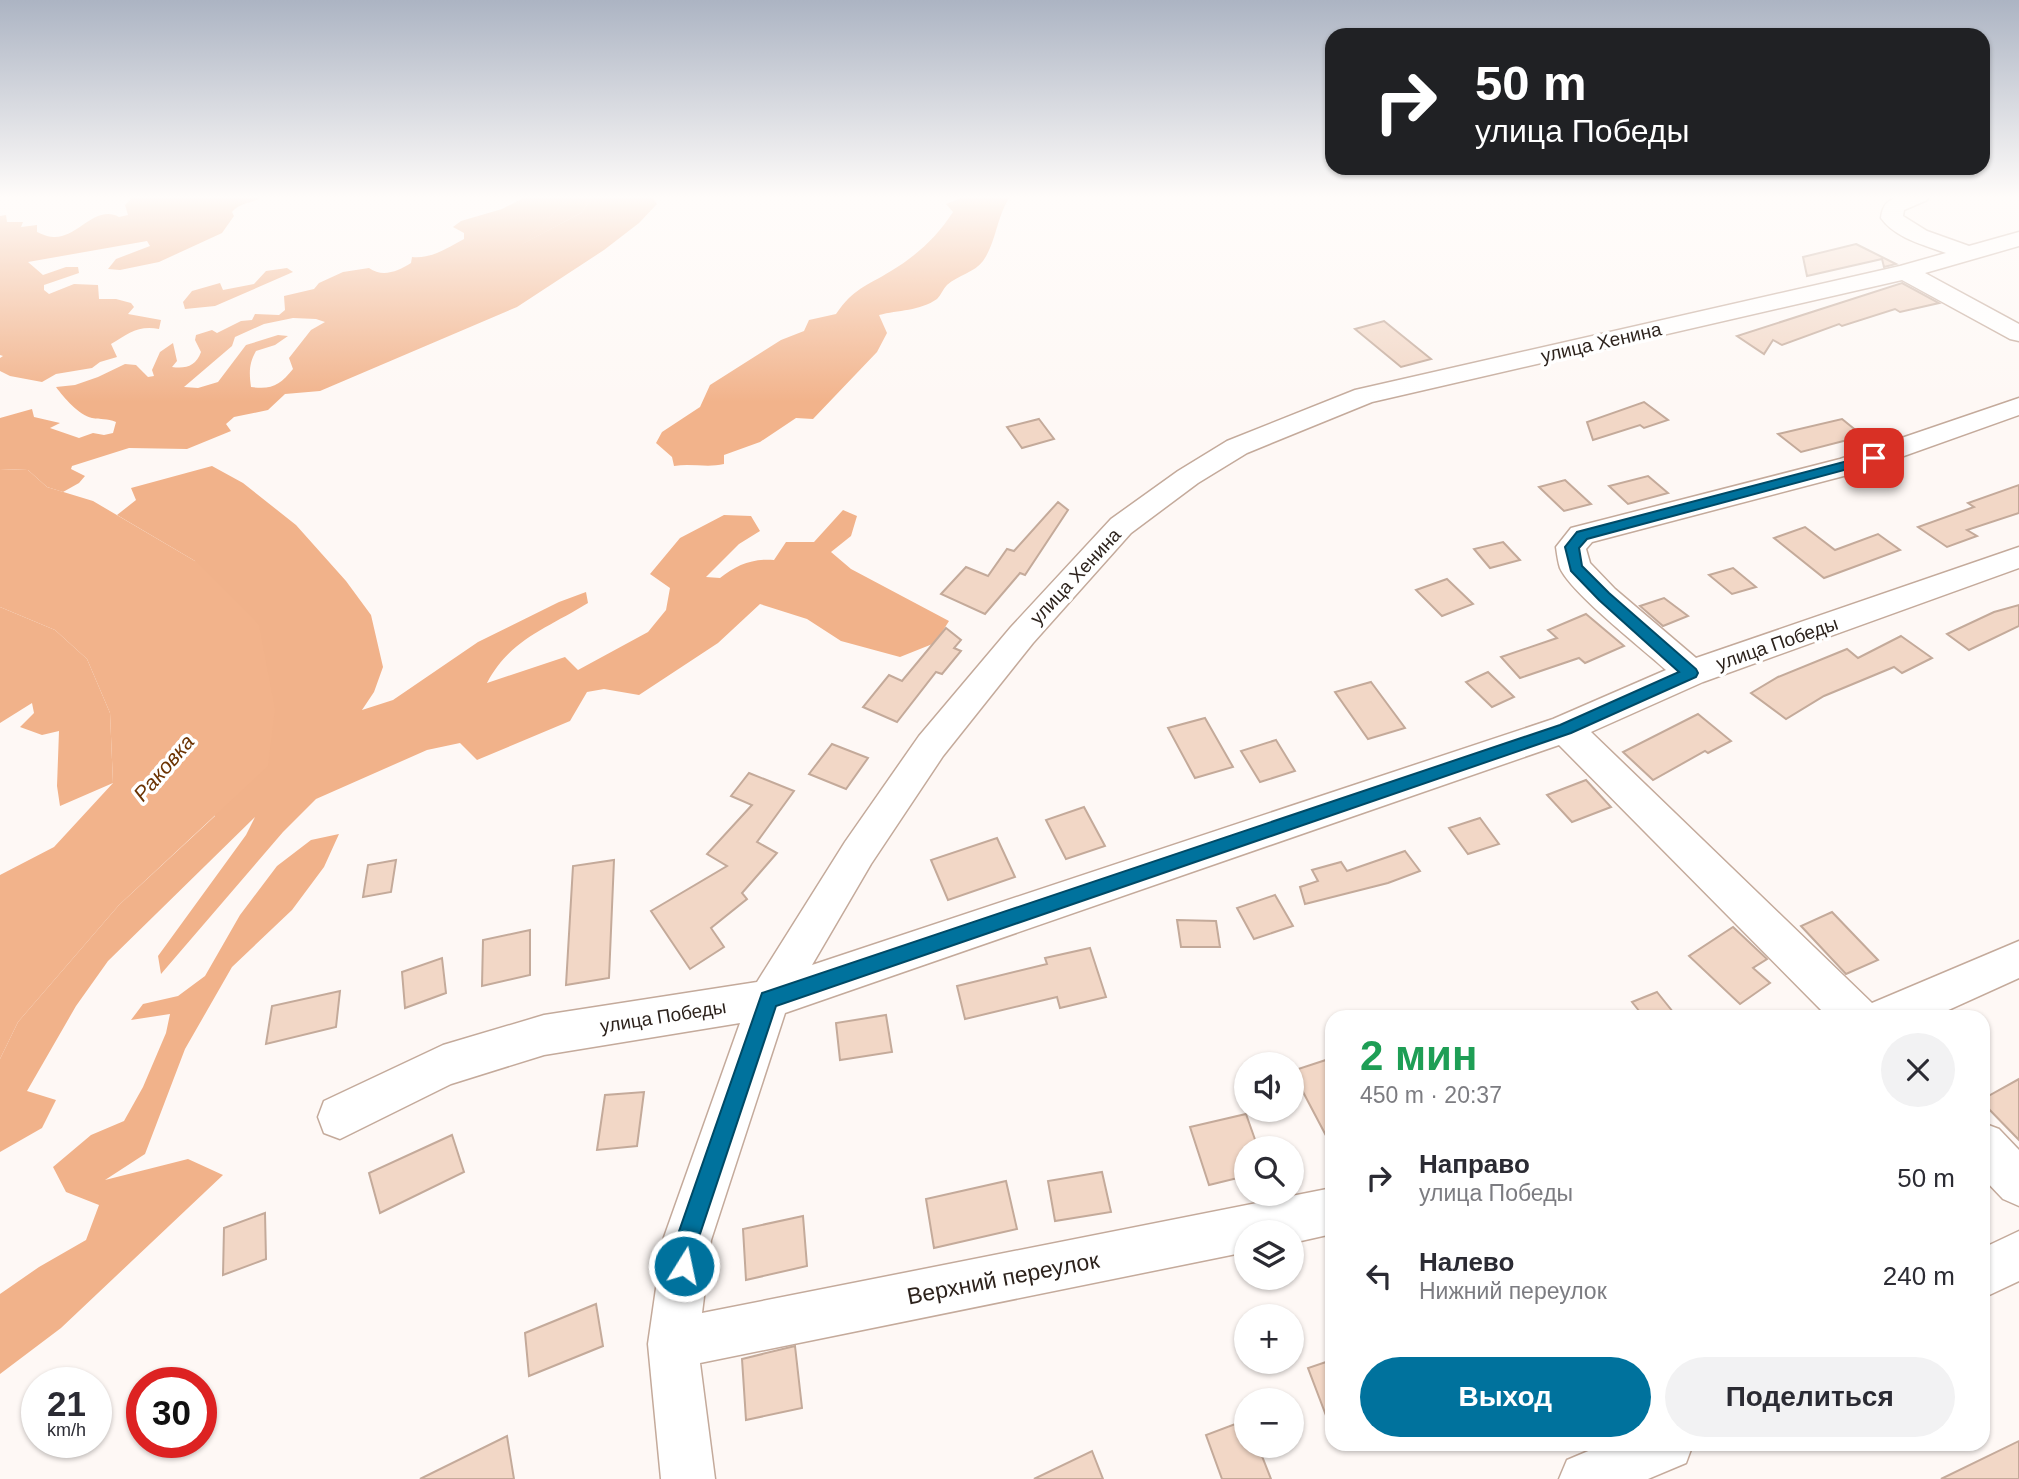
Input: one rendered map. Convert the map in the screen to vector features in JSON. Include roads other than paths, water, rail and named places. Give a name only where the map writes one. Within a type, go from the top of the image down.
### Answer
[{"type":"street","name":"улица Хенина","points":[[688,1479],[673,1344],[687,1240],[769,999],[858,853],[930,747],[1021,635],[1121,526],[1188,477],[1237,447],[1364,396],[1931,264]]},
{"type":"street","points":[[1905,272],[2019,334]]},
{"type":"street","points":[[1691,673],[1604,597],[1576,567],[1572,547],[1582,536],[1849,466],[2019,406]]},
{"type":"street","name":"улица Победы","points":[[340,1117],[443,1066],[544,1035],[769,999],[1565,729],[1691,673],[2019,557]]},
{"type":"street","points":[[1565,729],[1850,1010]]},
{"type":"street","points":[[1902,1010],[2019,958]]},
{"type":"street","points":[[1990,1152],[2019,1183]]},
{"type":"street","name":"Верхний переулок","points":[[673,1344],[1325,1212]]},
{"type":"street","points":[[1990,1270],[2019,1255]]},
{"type":"street","points":[[1586,1479],[1651,1451]]},
{"type":"water","points":[[980,264],[947,285],[937,299],[930,303],[879,315],[887,333],[877,352],[813,419],[796,418],[760,442],[724,455],[724,464],[674,466],[672,457],[656,443],[662,432],[700,407],[710,385],[781,340],[804,331],[809,320],[836,314],[854,293],[900,265]]},
{"type":"water","name":"Раковка","points":[[0,469],[28,470],[47,487],[93,501],[195,561],[259,625],[275,709],[268,766],[119,905],[18,1022],[0,1059],[0,875],[54,847],[113,783],[110,713],[87,659],[55,630],[0,607]]}]
